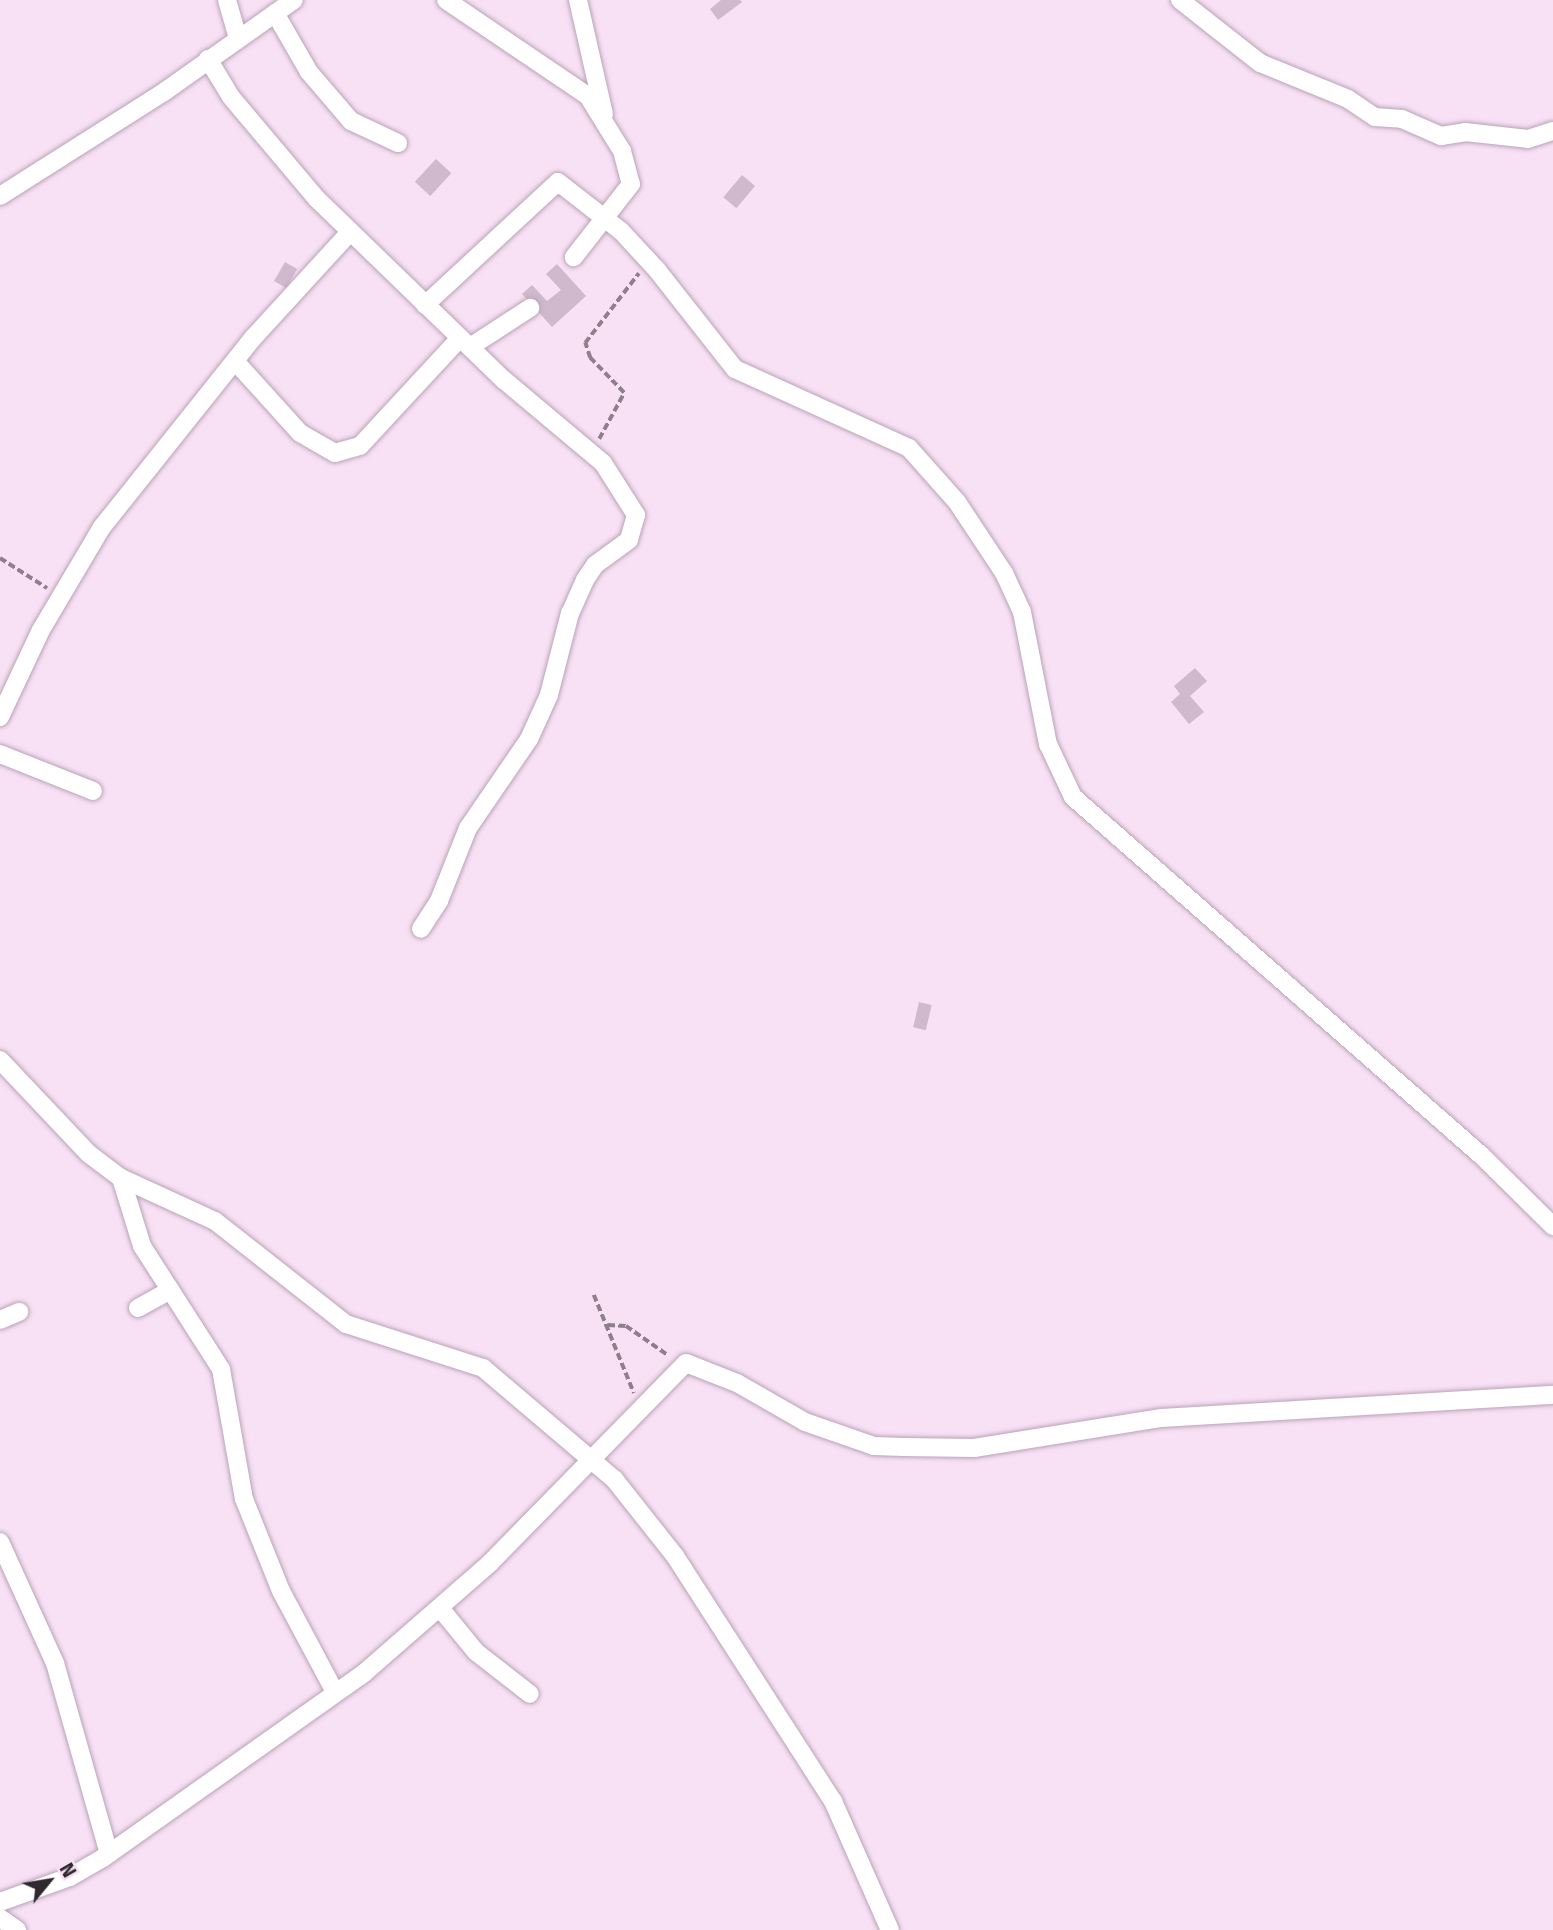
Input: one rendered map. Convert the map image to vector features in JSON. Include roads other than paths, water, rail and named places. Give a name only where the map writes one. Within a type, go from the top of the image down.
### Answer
[{"type":"street","points":[[227,0],[238,38]]},
{"type":"street","points":[[0,196],[295,0]]},
{"type":"street","points":[[446,0],[588,96],[622,151],[631,184],[623,200],[603,218],[574,257]]},
{"type":"street","points":[[578,0],[606,124]]},
{"type":"street","points":[[1180,0],[1260,63],[1348,99],[1376,117],[1402,119],[1441,136],[1465,132],[1528,139],[1553,131]]},
{"type":"street","points":[[275,13],[309,72],[351,121],[398,144]]},
{"type":"street","points":[[208,59],[231,97],[350,232],[465,342],[600,461],[636,515],[629,540],[595,565],[585,580],[570,613],[550,695],[528,739],[468,828],[439,901],[421,929]]},
{"type":"street","points":[[425,305],[553,184],[565,184],[642,254],[683,298],[735,369],[909,448],[957,502],[1004,573],[1022,612],[1048,744],[1073,797],[1472,1147],[1553,1226]]},
{"type":"street","points":[[0,717],[61,596],[102,527],[235,361],[350,232]]},
{"type":"street","points":[[235,361],[300,433],[335,453],[360,446],[465,342],[530,308]]},
{"type":"street","points":[[0,754],[93,791]]},
{"type":"street","points":[[0,1060],[89,1154],[121,1178],[215,1221],[346,1324],[483,1368],[593,1458],[675,1556],[833,1801],[890,1930]]},
{"type":"street","points":[[121,1178],[142,1246],[221,1369],[244,1499],[281,1591],[335,1692]]},
{"type":"street","points":[[138,1308],[170,1290]]},
{"type":"street","points":[[0,1320],[19,1312]]},
{"type":"street","points":[[0,1902],[70,1877],[109,1854],[335,1692],[440,1608],[637,1414],[676,1369],[688,1363],[728,1378],[805,1422],[874,1446],[974,1448],[1015,1437],[1162,1418],[1553,1395]]},
{"type":"street","points":[[0,1542],[55,1663],[109,1854]]},
{"type":"street","points":[[440,1608],[475,1652],[530,1694]]},
{"type":"street","points":[[0,1918],[17,1930]]}]
